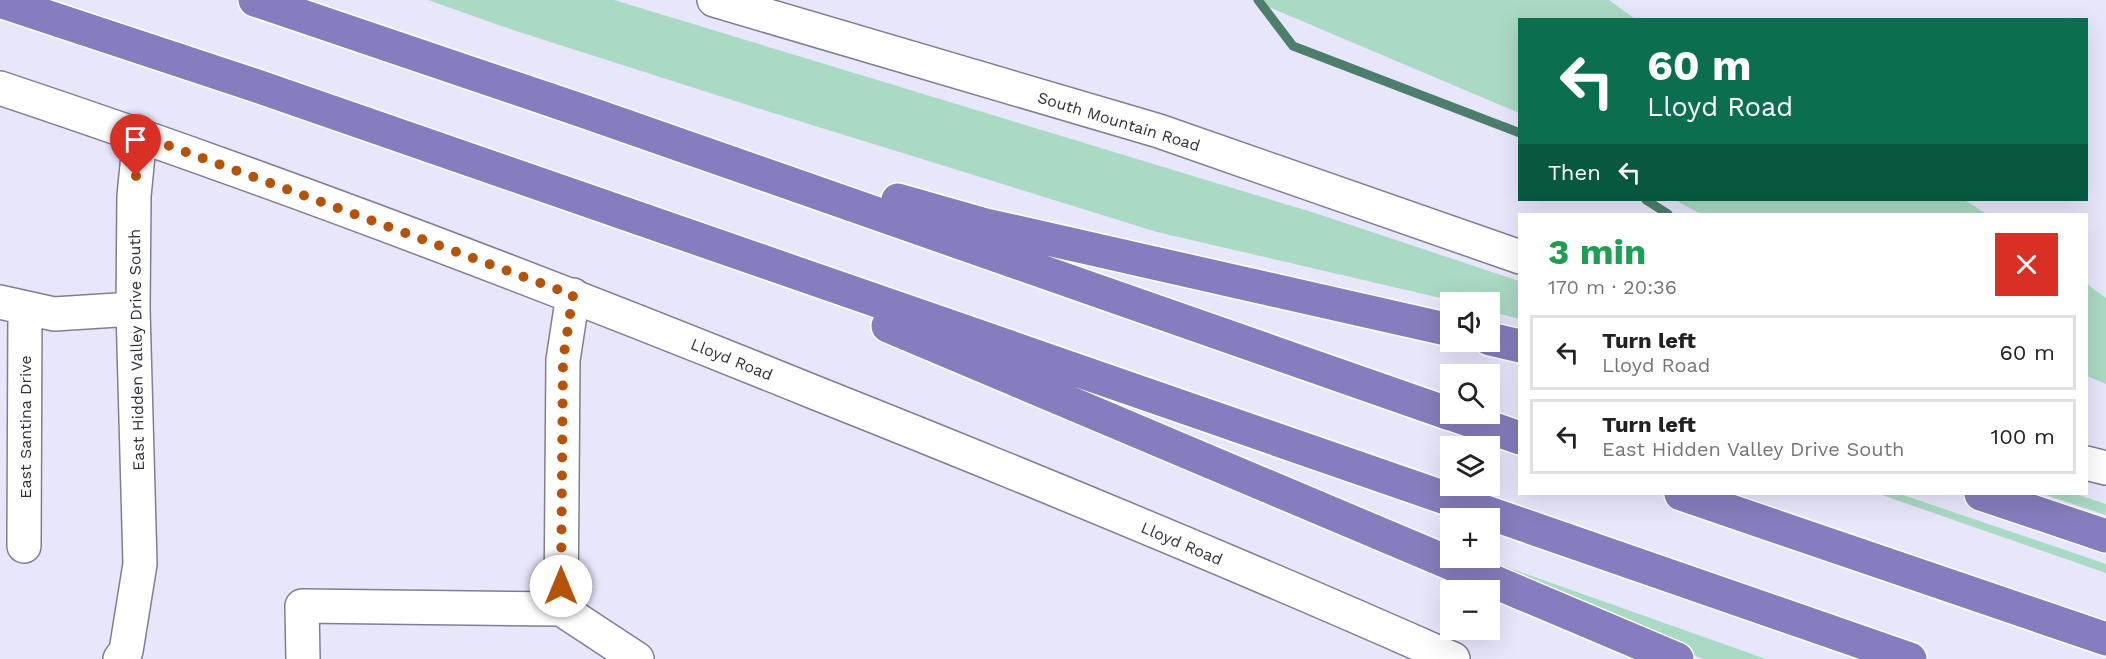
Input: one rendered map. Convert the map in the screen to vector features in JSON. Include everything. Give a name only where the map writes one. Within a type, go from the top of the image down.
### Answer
[{"type":"highway","points":[[255,0],[580,110],[1440,410]]},
{"type":"highway","points":[[0,1],[243,82],[1910,659]]},
{"type":"highway","points":[[580,110],[769,159],[986,225],[1440,328]]},
{"type":"highway","points":[[638,219],[1677,659]]},
{"type":"highway","points":[[1500,341],[1518,346]]},
{"type":"highway","points":[[1480,424],[1518,437]]},
{"type":"highway","points":[[1684,495],[2106,639]]},
{"type":"highway","points":[[1984,495],[2106,536]]},
{"type":"street","name":"South Mountain Road","points":[[714,0],[1159,131],[1518,256]]},
{"type":"street","name":"Lloyd Road","points":[[0,88],[140,135],[573,295],[915,432],[1336,607],[1454,659]]},
{"type":"street","name":"East Hidden Valley Drive South","points":[[120,659],[126,651],[140,564],[133,309],[134,196],[140,135]]},
{"type":"street","points":[[561,609],[563,360],[573,295]]},
{"type":"street","points":[[13,305],[54,314],[133,309]]},
{"type":"street","name":"East Santina Drive","points":[[13,305],[24,546]]},
{"type":"street","points":[[2088,464],[2106,468]]},
{"type":"street","points":[[303,659],[302,606],[561,609],[637,659]]},
{"type":"green space","points":[[428,0],[614,0],[1318,214],[1518,281],[1518,319],[1500,314],[1500,292],[1440,292],[1440,298],[1157,232],[513,30]]},
{"type":"green space","points":[[1252,0],[1609,0],[1634,18],[1518,18],[1518,113]]},
{"type":"green space","points":[[1677,201],[1966,201],[1984,213],[1699,213]]},
{"type":"green space","points":[[2088,285],[2106,298],[2106,384],[2088,376]]},
{"type":"green space","points":[[1882,495],[1903,495],[2106,564],[2106,573]]},
{"type":"green space","points":[[2046,495],[2079,495],[2106,504],[2106,515]]},
{"type":"green space","points":[[1500,565],[1766,659],[1703,659],[1475,568],[1500,568]]},
{"type":"waterway","points":[[1258,0],[1293,46],[1518,132]]},
{"type":"waterway","points":[[1648,201],[1666,213]]},
{"type":"route","points":[[136,176],[140,135],[573,295],[563,360],[561,586]]}]
